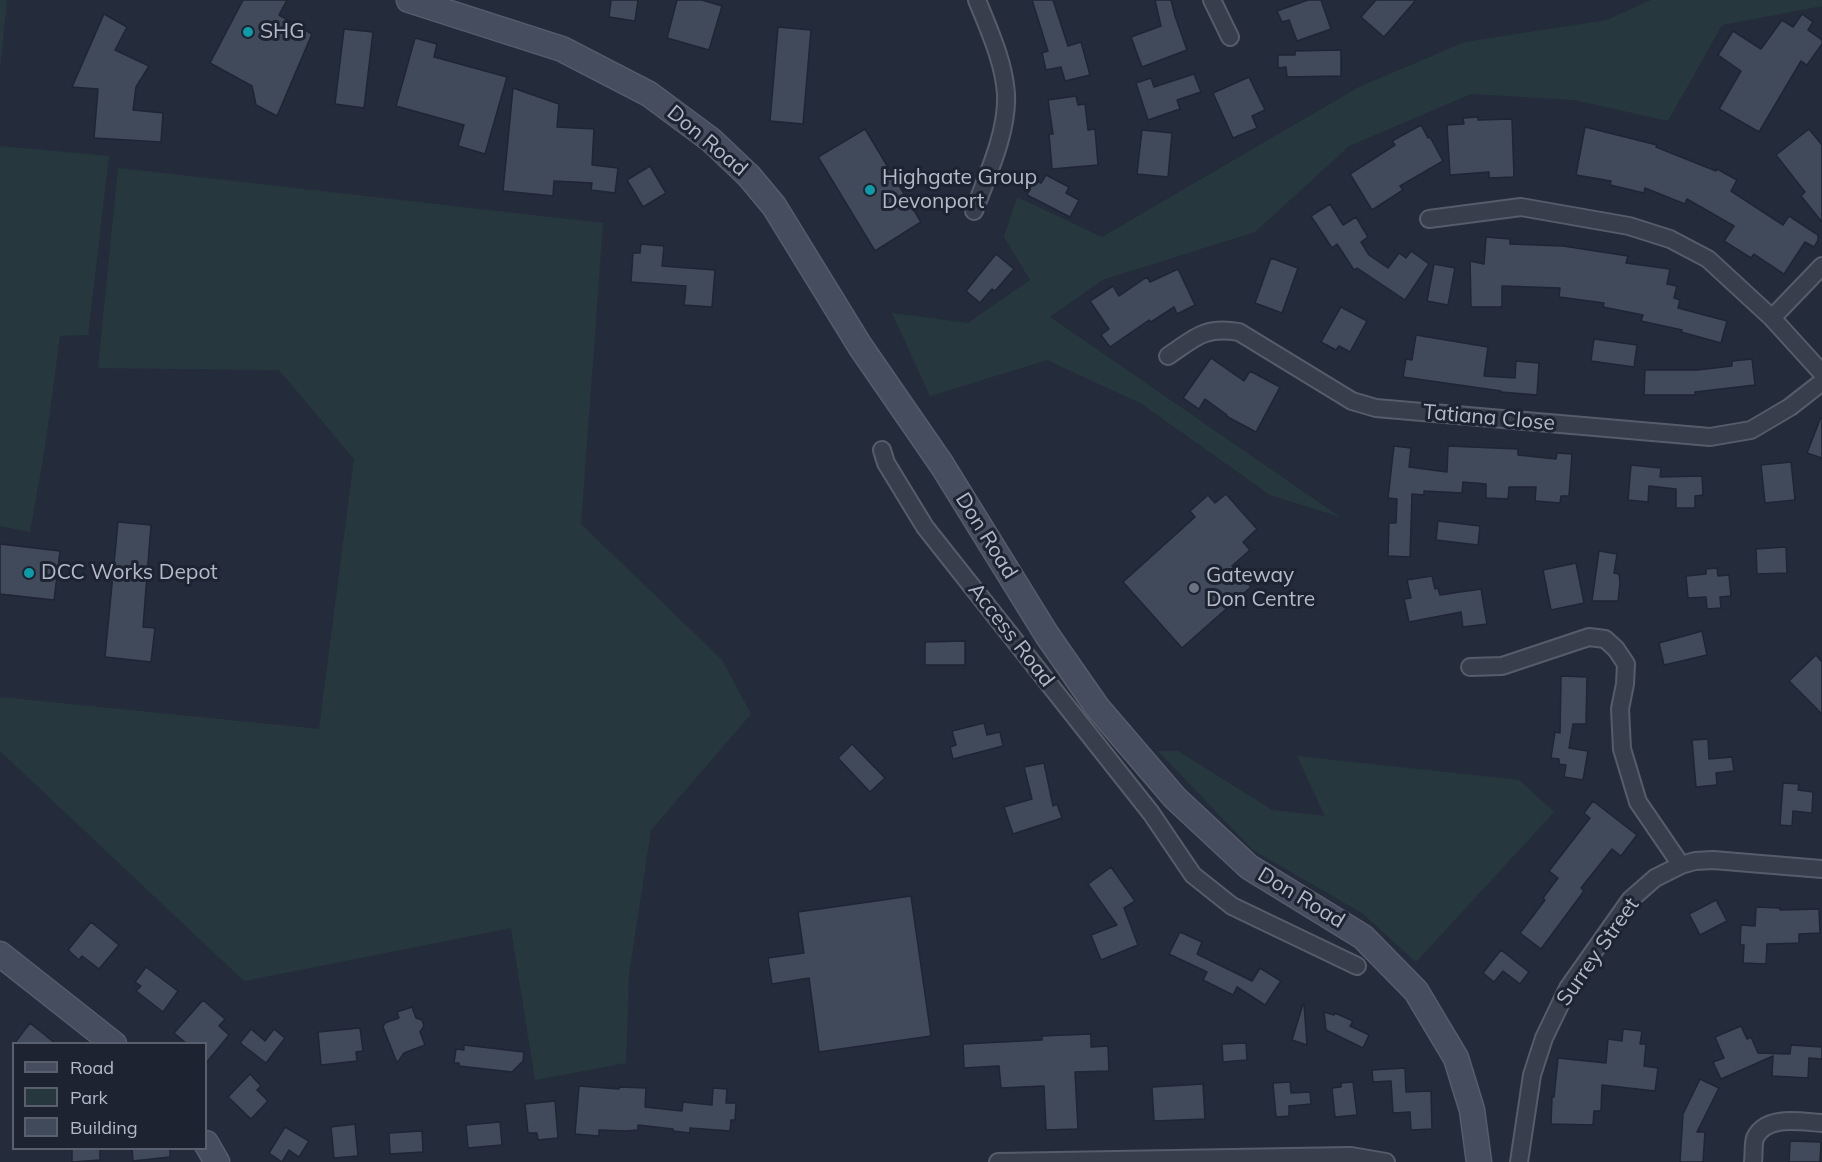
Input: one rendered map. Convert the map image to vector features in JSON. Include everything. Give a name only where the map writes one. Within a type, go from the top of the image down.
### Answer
[{"type":"main road","name":"Don Road","points":[[409,0],[562,49],[649,94],[711,140],[749,176],[774,206],[860,346],[942,465],[1047,635],[1097,707],[1175,798],[1249,867],[1364,937],[1416,991],[1455,1058],[1472,1110],[1479,1162]]},
{"type":"main road","points":[[0,954],[111,1042]]},
{"type":"main road","points":[[207,1145],[218,1162]]},
{"type":"street","points":[[974,211],[1001,135],[1006,95],[998,54],[977,0]]},
{"type":"street","points":[[1212,0],[1230,37]]},
{"type":"street","points":[[1429,219],[1521,207],[1629,226],[1670,239],[1708,259],[1772,318],[1822,373]]},
{"type":"street","points":[[1772,318],[1822,266]]},
{"type":"street","name":"Tatiana Close","points":[[1168,356],[1202,333],[1222,329],[1239,332],[1352,401],[1376,408],[1710,437],[1751,429],[1790,407],[1822,382]]},
{"type":"street","name":"Access Road","points":[[882,450],[886,463],[925,527],[1151,813],[1193,875],[1232,906],[1357,966]]},
{"type":"street","points":[[1470,667],[1502,666],[1589,637],[1605,639],[1616,649],[1626,664],[1620,709],[1622,749],[1638,802],[1681,865]]},
{"type":"street","points":[[1151,813],[1175,798]]},
{"type":"street","name":"Surrey Street","points":[[1519,1162],[1532,1075],[1544,1038],[1568,988],[1630,900],[1655,878],[1695,861],[1713,860],[1822,869]]},
{"type":"street","points":[[1753,1162],[1755,1138],[1766,1126],[1788,1121],[1822,1123]]},
{"type":"street","points":[[998,1162],[1352,1156],[1386,1162]]},
{"type":"green space","points":[[0,0],[7,0],[0,69]]},
{"type":"green space","points":[[1651,0],[1822,0],[1822,6],[1722,25],[1668,121],[1575,100],[1471,94],[1349,146],[1255,232],[1102,280],[1050,317],[1340,517],[1270,495],[1142,404],[1047,360],[930,396],[892,313],[968,323],[1030,280],[1004,237],[1017,197],[1102,237],[1359,87],[1465,42],[1607,20]]},
{"type":"green space","points":[[0,146],[109,156],[88,335],[60,336],[45,447],[30,532],[0,526]]},
{"type":"green space","points":[[118,168],[603,223],[581,524],[722,660],[751,714],[651,830],[629,974],[626,1063],[535,1080],[511,928],[244,981],[0,751],[0,697],[319,729],[354,459],[279,370],[98,368]]},
{"type":"green space","points":[[1158,751],[1178,751],[1272,810],[1325,816],[1297,756],[1519,780],[1554,812],[1416,962],[1362,913],[1253,850]]},
{"type":"building","points":[[243,0],[287,0],[279,15],[312,34],[277,116],[256,105],[252,86],[210,63]]},
{"type":"building","points":[[611,0],[638,0],[635,21],[609,17]]},
{"type":"building","points":[[677,0],[702,0],[722,6],[709,50],[667,38]]},
{"type":"building","points":[[1032,0],[1053,0],[1068,46],[1081,42],[1090,75],[1065,81],[1061,67],[1046,70],[1042,53],[1048,51]]},
{"type":"building","points":[[1155,0],[1171,0],[1187,50],[1142,67],[1131,37],[1161,26]]},
{"type":"building","points":[[1308,0],[1321,0],[1331,29],[1297,41],[1289,20],[1282,22],[1277,11]]},
{"type":"building","points":[[1376,0],[1416,0],[1384,37],[1361,17]]},
{"type":"building","points":[[104,14],[127,27],[115,50],[149,66],[136,87],[133,110],[163,113],[161,142],[94,138],[98,89],[72,87]]},
{"type":"building","points":[[1802,14],[1813,22],[1808,30],[1822,40],[1822,44],[1807,65],[1801,61],[1759,132],[1719,109],[1741,71],[1718,55],[1733,31],[1761,49],[1782,20],[1793,27]]},
{"type":"building","points":[[778,27],[811,30],[803,124],[770,121]]},
{"type":"building","points":[[344,29],[373,32],[364,108],[335,104]]},
{"type":"building","points":[[415,38],[437,44],[434,57],[507,77],[485,154],[458,146],[464,125],[396,106]]},
{"type":"building","points":[[1341,50],[1341,76],[1287,77],[1286,67],[1278,68],[1278,55],[1295,55],[1295,51]]},
{"type":"building","points":[[1194,74],[1201,92],[1177,100],[1180,109],[1148,120],[1136,83],[1151,78],[1154,87]]},
{"type":"building","points":[[1249,77],[1265,110],[1252,116],[1257,128],[1233,138],[1213,93]]},
{"type":"building","points":[[513,88],[559,104],[557,127],[594,129],[592,165],[618,168],[615,193],[591,190],[592,183],[554,181],[553,196],[503,191]]},
{"type":"building","points":[[1076,96],[1078,105],[1085,104],[1088,130],[1095,129],[1098,165],[1052,169],[1049,134],[1053,134],[1048,100]]},
{"type":"building","points":[[1478,117],[1478,120],[1512,119],[1514,177],[1489,178],[1489,172],[1450,175],[1447,125],[1464,124],[1463,118]]},
{"type":"building","points":[[1421,125],[1443,161],[1400,186],[1403,190],[1372,210],[1350,174],[1395,145],[1392,141]]},
{"type":"building","points":[[1585,127],[1657,145],[1656,147],[1716,171],[1717,169],[1737,180],[1731,191],[1783,225],[1789,216],[1818,235],[1818,240],[1814,247],[1805,242],[1784,274],[1754,254],[1751,258],[1724,241],[1734,226],[1687,199],[1685,204],[1645,188],[1644,193],[1610,185],[1611,181],[1576,175]]},
{"type":"building","name":"Highgate Group Devonport","points":[[865,129],[921,222],[875,251],[818,157]]},
{"type":"building","points":[[1809,129],[1822,145],[1822,222],[1801,196],[1805,192],[1776,155]]},
{"type":"building","points":[[1142,130],[1172,133],[1168,177],[1137,174]]},
{"type":"building","points":[[650,166],[666,193],[643,207],[627,180]]},
{"type":"building","points":[[1046,175],[1069,187],[1066,193],[1079,200],[1070,217],[1027,195],[1034,180],[1041,183]]},
{"type":"building","points":[[1330,204],[1343,225],[1356,217],[1368,237],[1361,242],[1369,255],[1388,268],[1399,253],[1406,258],[1411,251],[1429,264],[1405,300],[1357,268],[1354,270],[1337,244],[1332,248],[1311,216]]},
{"type":"building","points":[[1486,237],[1510,239],[1510,244],[1563,246],[1628,256],[1626,263],[1670,269],[1667,284],[1677,286],[1674,298],[1680,300],[1678,308],[1727,321],[1721,343],[1681,332],[1682,330],[1641,321],[1643,315],[1603,307],[1604,303],[1559,297],[1560,288],[1502,286],[1502,307],[1471,307],[1470,261],[1484,264]]},
{"type":"building","points":[[641,244],[664,246],[662,266],[715,270],[712,307],[684,305],[686,286],[631,282],[633,253],[640,253]]},
{"type":"building","points":[[996,254],[1014,269],[995,291],[992,289],[980,303],[966,291]]},
{"type":"building","points":[[1271,258],[1298,268],[1282,313],[1255,303]]},
{"type":"building","points":[[1434,264],[1455,268],[1448,305],[1427,301]]},
{"type":"building","points":[[1178,269],[1195,305],[1177,314],[1174,307],[1151,322],[1149,320],[1110,347],[1101,335],[1109,329],[1090,301],[1113,286],[1119,296],[1147,277],[1150,282]]},
{"type":"building","points":[[1341,307],[1367,321],[1350,352],[1339,346],[1336,350],[1321,342]]},
{"type":"building","points":[[1416,335],[1488,347],[1484,376],[1515,378],[1516,361],[1539,363],[1537,395],[1501,392],[1403,377],[1406,359],[1412,360]]},
{"type":"building","points":[[1594,339],[1637,345],[1634,367],[1591,361]]},
{"type":"building","points":[[1211,358],[1244,381],[1250,371],[1280,387],[1256,432],[1226,416],[1205,399],[1199,409],[1183,398]]},
{"type":"building","points":[[1752,359],[1755,385],[1695,392],[1695,395],[1644,395],[1645,370],[1697,370],[1732,366],[1732,361]]},
{"type":"building","points":[[1822,417],[1822,458],[1807,453]]},
{"type":"building","points":[[1394,446],[1411,448],[1409,467],[1447,472],[1448,446],[1518,449],[1518,455],[1556,459],[1557,453],[1572,454],[1569,496],[1561,496],[1560,503],[1535,501],[1536,487],[1509,487],[1508,499],[1486,498],[1486,484],[1463,482],[1462,493],[1424,491],[1424,495],[1412,494],[1410,557],[1388,556],[1389,523],[1396,523],[1397,499],[1388,498]]},
{"type":"building","points":[[1791,462],[1795,500],[1765,503],[1761,465]]},
{"type":"building","points":[[1631,465],[1661,468],[1660,477],[1702,476],[1703,495],[1695,496],[1695,508],[1676,508],[1676,489],[1649,486],[1648,502],[1628,500]]},
{"type":"building","points":[[1226,494],[1257,529],[1243,542],[1250,550],[1232,566],[1251,587],[1182,648],[1123,582],[1195,517],[1190,511],[1208,495],[1215,503]]},
{"type":"building","points":[[1438,521],[1480,526],[1478,545],[1436,540]]},
{"type":"building","points":[[118,522],[151,525],[143,627],[155,628],[151,662],[105,657]]},
{"type":"building","name":"DCC Works Depot","points":[[0,544],[60,551],[54,600],[0,594]]},
{"type":"building","points":[[1786,547],[1787,573],[1757,574],[1756,549]]},
{"type":"building","points":[[1599,551],[1617,554],[1614,573],[1619,574],[1618,601],[1592,601]]},
{"type":"building","points":[[1576,563],[1584,603],[1551,610],[1543,570]]},
{"type":"building","points":[[1717,568],[1718,576],[1729,575],[1731,596],[1720,597],[1721,608],[1707,609],[1706,597],[1688,598],[1686,576],[1706,574],[1706,569]]},
{"type":"building","points":[[1432,576],[1435,589],[1438,588],[1440,595],[1481,589],[1487,624],[1463,627],[1461,612],[1409,622],[1404,599],[1411,598],[1407,580]]},
{"type":"building","points":[[1702,631],[1707,655],[1664,665],[1659,643]]},
{"type":"building","points":[[965,641],[965,665],[925,665],[925,642]]},
{"type":"building","points":[[1816,655],[1822,662],[1822,714],[1789,681]]},
{"type":"building","points":[[1561,676],[1587,677],[1586,724],[1573,724],[1569,748],[1588,751],[1583,780],[1564,777],[1566,765],[1559,764],[1559,759],[1551,758],[1555,732],[1560,733]]},
{"type":"building","points":[[984,723],[987,735],[1000,732],[1003,746],[953,759],[950,747],[956,745],[952,731]]},
{"type":"building","points":[[1708,739],[1709,759],[1732,757],[1734,771],[1716,773],[1717,785],[1696,787],[1692,740]]},
{"type":"building","points":[[852,744],[885,778],[870,792],[838,758]]},
{"type":"building","points":[[1044,763],[1053,806],[1057,804],[1062,818],[1013,834],[1004,807],[1032,799],[1024,767]]},
{"type":"building","points":[[1783,783],[1799,784],[1798,790],[1813,792],[1812,813],[1793,811],[1792,826],[1780,825]]},
{"type":"building","points":[[1593,801],[1637,835],[1621,856],[1612,849],[1581,888],[1584,891],[1541,949],[1520,933],[1545,900],[1543,898],[1558,878],[1549,871],[1590,818],[1584,813]]},
{"type":"building","points":[[1111,867],[1135,901],[1124,908],[1138,945],[1101,960],[1091,935],[1117,925],[1088,884]]},
{"type":"building","points":[[911,896],[931,1036],[819,1052],[809,978],[772,984],[768,958],[804,953],[798,912]]},
{"type":"building","points":[[1716,900],[1727,921],[1700,935],[1689,914]]},
{"type":"building","points":[[1756,907],[1780,908],[1780,910],[1819,909],[1820,933],[1799,934],[1799,943],[1767,944],[1766,964],[1743,963],[1744,945],[1740,945],[1741,925],[1755,926]]},
{"type":"building","points":[[91,922],[119,945],[99,969],[82,956],[79,960],[68,950]]},
{"type":"building","points":[[1180,932],[1202,942],[1197,954],[1252,981],[1260,968],[1281,981],[1265,1005],[1237,987],[1233,995],[1203,980],[1207,972],[1169,954]]},
{"type":"building","points":[[1501,950],[1529,972],[1520,984],[1503,971],[1494,982],[1483,973]]},
{"type":"building","points":[[146,967],[178,991],[163,1012],[136,991],[141,986],[135,982]]},
{"type":"building","points":[[203,1000],[225,1019],[219,1026],[229,1035],[207,1062],[207,1042],[185,1042],[174,1033]]},
{"type":"building","points":[[1304,1004],[1307,1045],[1292,1040]]},
{"type":"building","points":[[412,1007],[416,1018],[422,1020],[424,1026],[420,1032],[425,1045],[404,1053],[397,1063],[383,1027],[385,1023],[399,1018],[397,1012]]},
{"type":"building","points":[[1324,1012],[1334,1015],[1335,1013],[1353,1021],[1350,1026],[1369,1035],[1363,1048],[1326,1030]]},
{"type":"building","points":[[30,1023],[54,1042],[16,1042]]},
{"type":"building","points":[[1741,1026],[1747,1039],[1751,1037],[1758,1053],[1790,1054],[1791,1045],[1822,1047],[1822,1059],[1809,1058],[1808,1078],[1772,1076],[1773,1056],[1721,1079],[1713,1062],[1724,1058],[1715,1037]]},
{"type":"building","points":[[360,1028],[363,1051],[356,1052],[357,1061],[321,1065],[318,1032]]},
{"type":"building","points":[[251,1029],[265,1041],[274,1029],[285,1038],[266,1063],[240,1043]]},
{"type":"building","points":[[1623,1029],[1642,1031],[1640,1044],[1646,1044],[1644,1066],[1658,1068],[1655,1091],[1602,1085],[1601,1111],[1594,1111],[1593,1125],[1551,1124],[1552,1097],[1554,1097],[1558,1058],[1606,1063],[1608,1039],[1622,1041]]},
{"type":"building","points":[[1091,1034],[1091,1047],[1108,1046],[1109,1071],[1075,1072],[1078,1129],[1046,1130],[1044,1086],[1001,1088],[999,1066],[964,1068],[963,1044],[1042,1040],[1042,1036]]},
{"type":"building","points":[[1246,1043],[1247,1060],[1223,1062],[1222,1044]]},
{"type":"building","points":[[464,1045],[524,1052],[523,1061],[512,1072],[459,1066],[459,1063],[454,1063],[456,1049],[464,1050]]},
{"type":"building","points":[[1405,1068],[1406,1092],[1431,1091],[1432,1129],[1411,1130],[1410,1112],[1393,1113],[1391,1081],[1373,1082],[1372,1070]]},
{"type":"building","points":[[250,1074],[261,1086],[257,1090],[268,1101],[251,1119],[228,1097]]},
{"type":"building","points":[[1700,1079],[1719,1088],[1697,1132],[1705,1132],[1703,1162],[1680,1162],[1683,1114]]},
{"type":"building","points":[[1290,1082],[1291,1093],[1310,1092],[1311,1104],[1289,1106],[1289,1116],[1276,1117],[1273,1083]]},
{"type":"building","points":[[1353,1082],[1357,1115],[1335,1117],[1332,1088],[1341,1087],[1341,1083]]},
{"type":"building","points":[[1203,1084],[1205,1119],[1154,1121],[1152,1087]]},
{"type":"building","points":[[579,1086],[619,1089],[619,1087],[646,1088],[645,1107],[682,1111],[683,1102],[712,1105],[713,1088],[727,1089],[726,1103],[736,1103],[735,1120],[731,1120],[730,1131],[690,1128],[690,1133],[638,1125],[638,1130],[599,1130],[599,1136],[575,1134]]},
{"type":"building","points":[[555,1101],[558,1138],[538,1140],[537,1133],[528,1133],[525,1104]]},
{"type":"building","points":[[500,1122],[502,1145],[468,1148],[466,1125]]},
{"type":"building","points":[[355,1124],[358,1156],[334,1158],[331,1127]]},
{"type":"building","points":[[285,1127],[309,1141],[299,1157],[289,1150],[282,1162],[269,1153]]},
{"type":"building","points":[[422,1131],[423,1152],[390,1154],[389,1133]]},
{"type":"building","points":[[1790,1141],[1821,1142],[1820,1162],[1789,1162]]},
{"type":"building","points":[[72,1150],[100,1150],[100,1160],[72,1162]]},
{"type":"building","points":[[132,1150],[170,1150],[170,1157],[133,1161]]},
{"type":"place","name":"SHG","points":[[248,32]]},
{"type":"place","name":"Highgate Group Devonport","points":[[870,190]]},
{"type":"place","name":"DCC Works Depot","points":[[29,573]]},
{"type":"place","name":"Gateway Don Centre","points":[[1194,588]]}]
